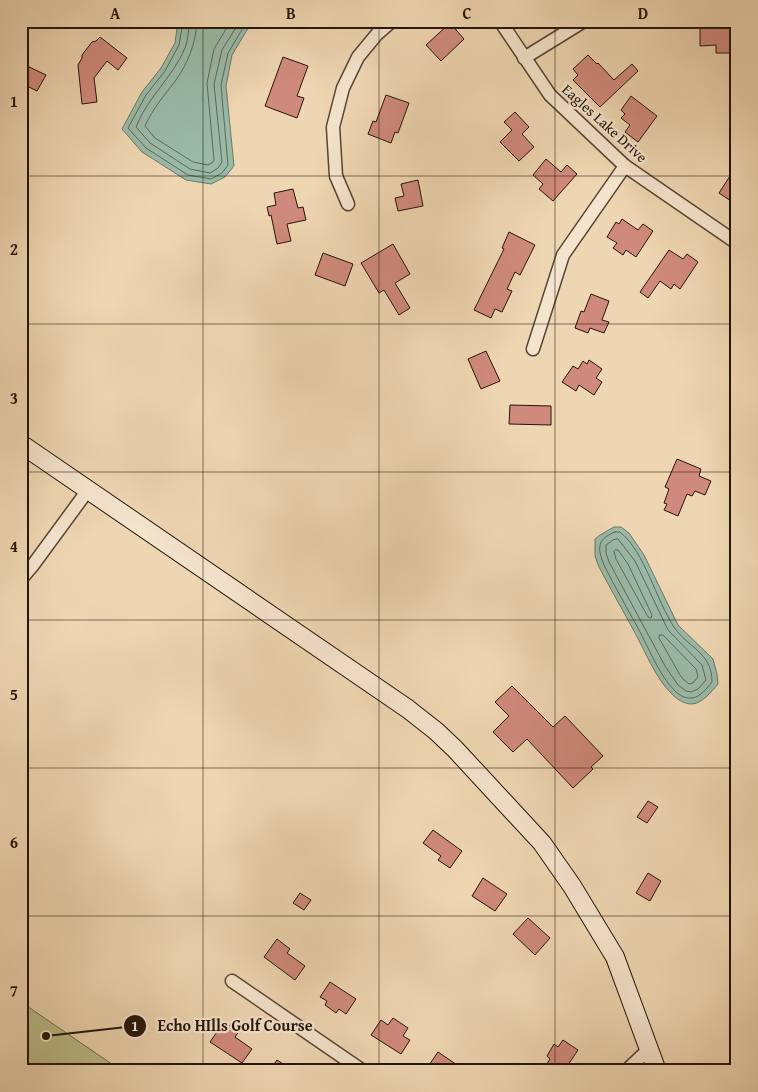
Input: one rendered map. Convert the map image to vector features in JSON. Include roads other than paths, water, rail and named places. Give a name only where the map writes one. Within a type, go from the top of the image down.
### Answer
[{"type":"main road","points":[[21,444],[408,709],[456,749],[542,843],[572,886],[615,957],[657,1071]]},
{"type":"street","points":[[348,204],[336,176],[333,127],[343,88],[358,57],[377,34],[392,21]]},
{"type":"street","name":"Eagles Lake Drive","points":[[500,21],[550,95],[625,166],[737,243]]},
{"type":"street","points":[[524,58],[584,21]]},
{"type":"street","points":[[533,349],[563,255],[625,166]]},
{"type":"street","points":[[21,579],[88,490]]},
{"type":"street","points":[[232,981],[362,1071]]},
{"type":"street","points":[[626,1071],[649,1049]]},
{"type":"water","points":[[178,21],[257,21],[247,30],[232,55],[226,86],[234,166],[225,177],[211,184],[186,180],[142,152],[122,129],[142,92],[161,68],[175,43]]},
{"type":"water","points":[[614,527],[621,527],[629,533],[644,555],[678,625],[713,659],[718,684],[699,702],[688,704],[683,702],[675,697],[660,680],[599,567],[595,556],[595,539]]},
{"type":"place","name":"Echo HIlls Golf Course","points":[[46,1036]]}]
